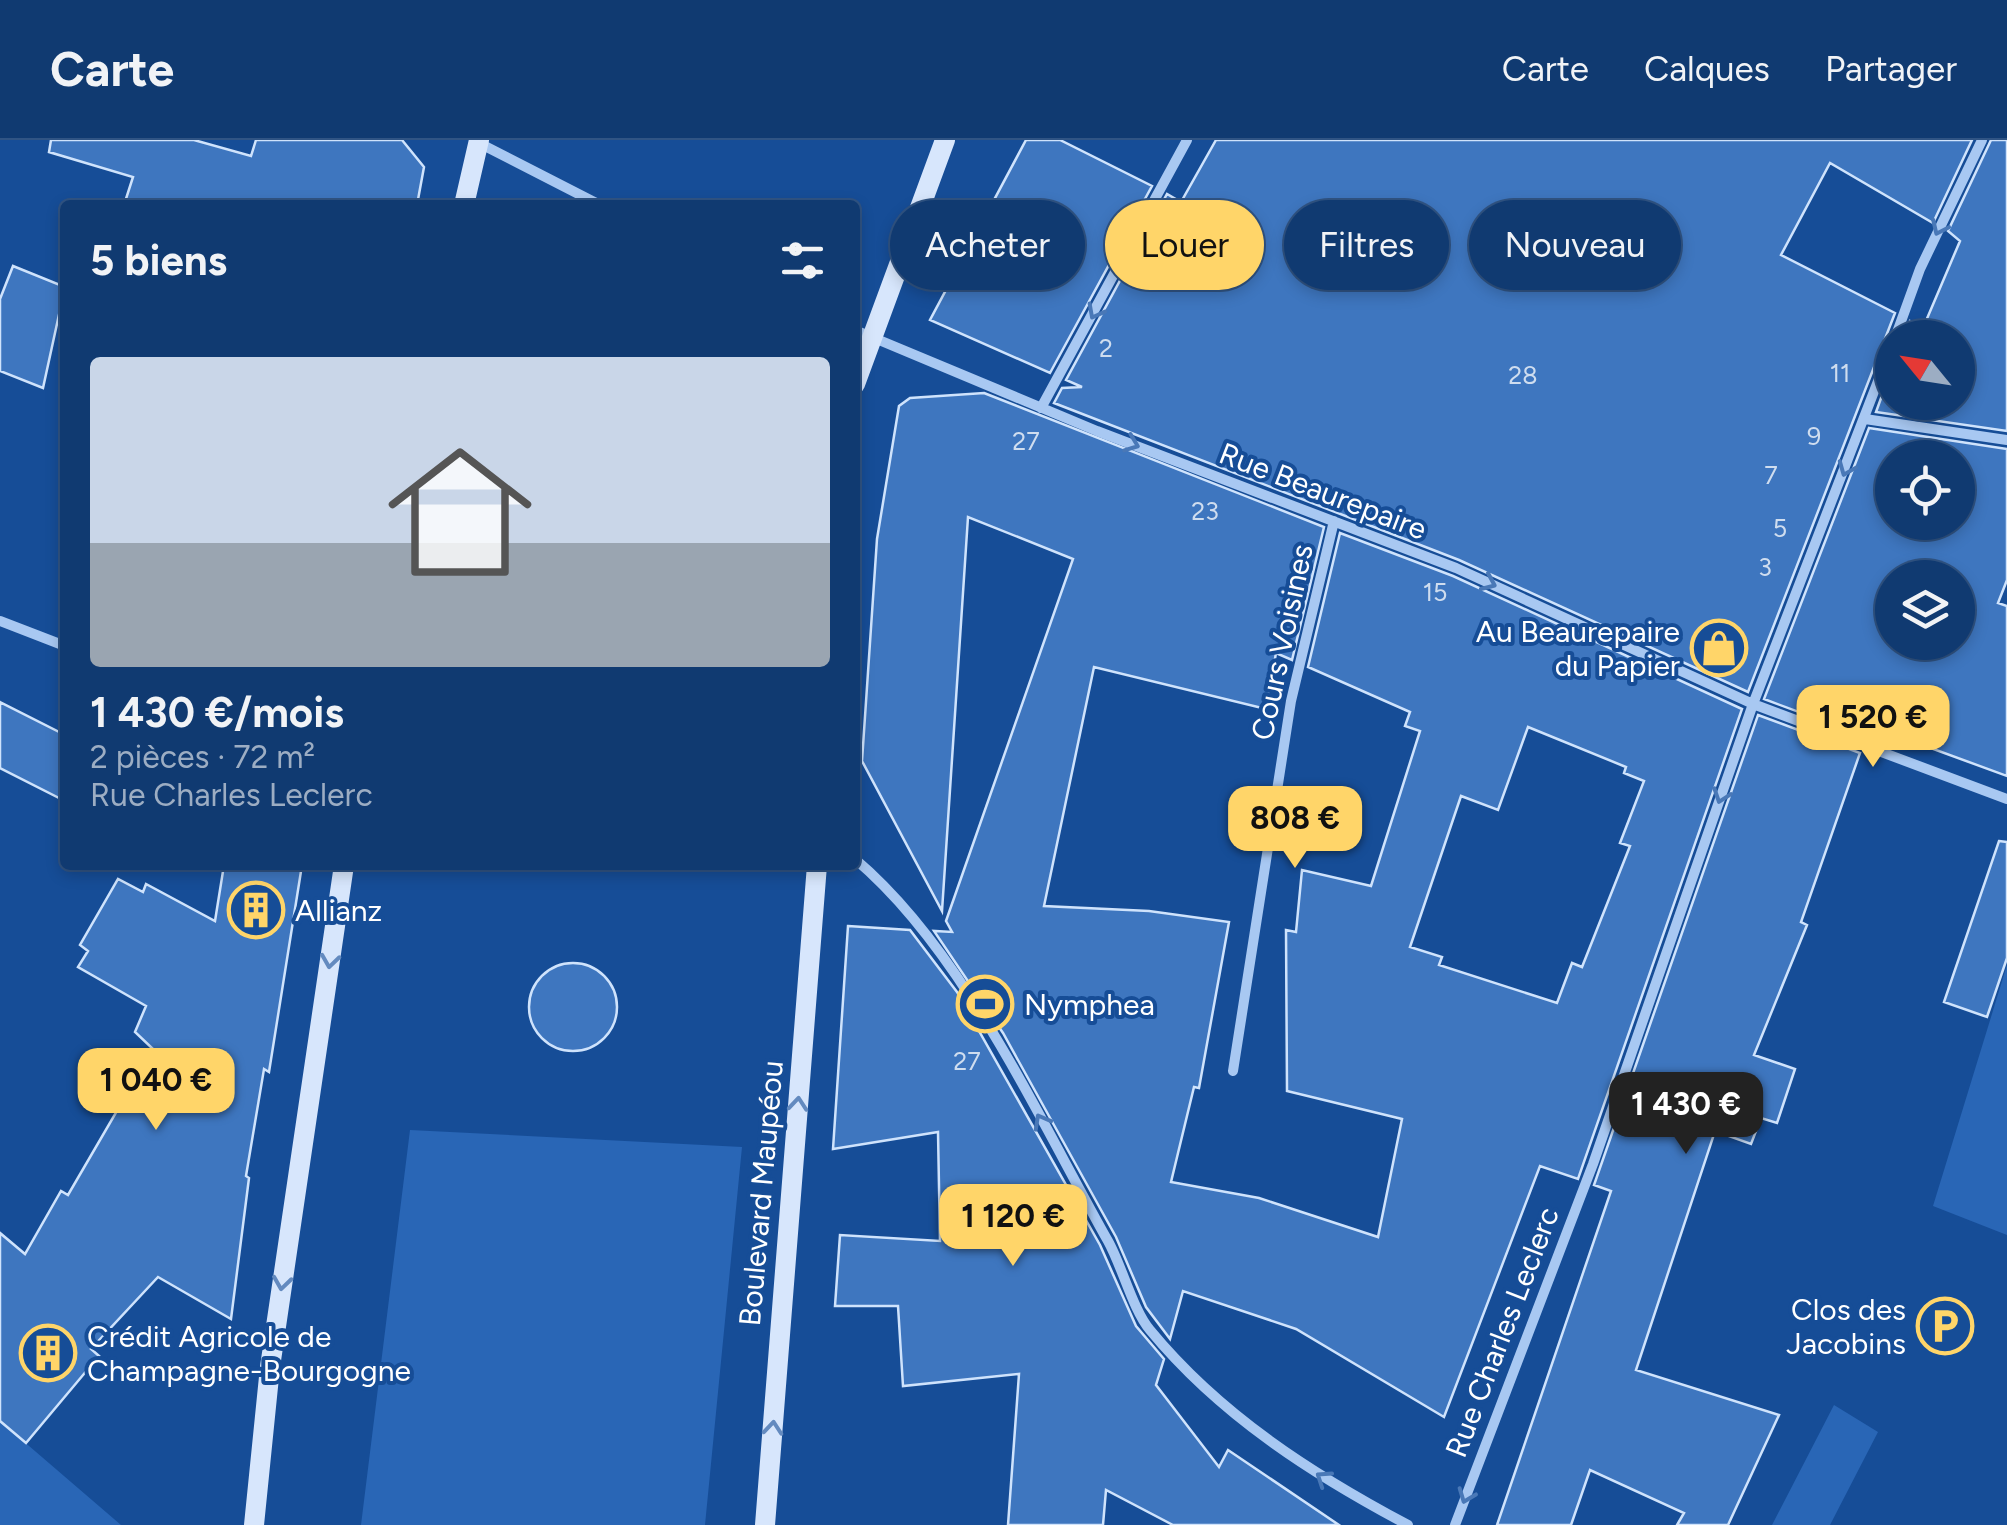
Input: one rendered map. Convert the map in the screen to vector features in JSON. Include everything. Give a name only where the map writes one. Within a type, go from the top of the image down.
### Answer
[{"type":"main road","points":[[863,334],[945,140]]},
{"type":"main road","points":[[465,200],[477,141]]},
{"type":"main road","points":[[254,1525],[270,1366],[343,870]]},
{"type":"main road","name":"Boulevard Maupéou","points":[[765,1525],[817,870]]},
{"type":"street","points":[[1042,408],[1188,140]]},
{"type":"street","name":"Rue Charles Leclerc","points":[[1902,320],[1920,269],[1982,140]]},
{"type":"street","points":[[477,141],[590,200]]},
{"type":"street","name":"Rue Beaurepaire","points":[[863,334],[1042,408],[1456,568],[1753,704],[2007,799]]},
{"type":"street","name":"Rue Charles Leclerc","points":[[1455,1525],[1592,1164],[1753,704],[1875,392]]},
{"type":"street","points":[[1865,419],[2007,440]]},
{"type":"street","name":"Cours Voisines","points":[[1233,1071],[1291,700],[1334,521]]},
{"type":"street","points":[[0,621],[60,644]]},
{"type":"street","points":[[860,863],[894,892],[912,922],[959,976],[1126,1273],[1146,1326],[1254,1432],[1340,1490],[1408,1525]]},
{"type":"shaded area","points":[[2007,965],[2007,1235],[1933,1206]]},
{"type":"shaded area","points":[[410,1130],[742,1147],[705,1525],[361,1525]]},
{"type":"shaded area","points":[[1834,1405],[1878,1432],[1830,1525],[1772,1525]]},
{"type":"shaded area","points":[[0,1421],[121,1525],[0,1525]]},
{"type":"building","points":[[51,140],[194,140],[251,156],[256,140],[402,140],[424,167],[418,200],[126,200],[133,177],[49,152]]},
{"type":"building","points":[[1026,140],[1060,140],[1152,186],[1144,200],[1105,200],[1105,272],[1050,373],[930,320],[946,290],[1085,290],[1085,200],[994,200]]},
{"type":"building","points":[[1216,140],[1972,140],[1933,223],[1830,163],[1781,255],[1895,313],[1892,320],[1875,320],[1875,365],[1748,692],[1459,560],[1054,403],[1062,388],[1082,387],[1066,380],[1115,290],[1264,290],[1264,200],[1182,200]]},
{"type":"building","points":[[1991,140],[2007,140],[2007,431],[1931,420],[1975,420],[1975,320],[1926,320],[1960,241],[1948,231]]},
{"type":"building","points":[[13,266],[60,285],[60,310],[43,388],[0,371],[0,299]]},
{"type":"building","points":[[984,393],[1324,527],[1292,660],[1276,653],[1266,709],[1094,667],[1044,906],[1149,911],[1229,922],[1199,1088],[1194,1087],[1171,1182],[1259,1198],[1378,1237],[1402,1119],[1287,1091],[1286,930],[1296,932],[1302,870],[1371,886],[1420,731],[1405,726],[1410,712],[1308,667],[1340,533],[1453,576],[1742,709],[1578,1179],[1540,1166],[1444,1417],[1296,1329],[1183,1291],[1170,1339],[1146,1307],[1116,1237],[1003,1033],[934,931],[952,932],[946,921],[1073,559],[968,517],[942,911],[862,761],[877,539],[899,406],[910,398]],"holes":[[[1528,727],[1626,767],[1624,773],[1644,781],[1620,843],[1630,846],[1582,967],[1572,963],[1557,1003],[1439,965],[1442,957],[1410,947],[1461,796],[1498,810]]]},
{"type":"building","points":[[1869,428],[1948,440],[1875,440],[1875,540],[1975,540],[1975,444],[2007,449],[2007,580],[1998,603],[2007,606],[2007,776],[1887,732],[1869,729],[1866,737],[1764,699]]},
{"type":"building","points":[[0,702],[60,732],[60,798],[0,768]]},
{"type":"building","points":[[1758,715],[1860,753],[1801,922],[1807,925],[1754,1055],[1795,1069],[1777,1123],[1761,1118],[1751,1144],[1715,1131],[1636,1370],[1779,1415],[1728,1525],[1677,1525],[1684,1513],[1590,1470],[1571,1525],[1497,1525],[1611,1191],[1594,1185]]},
{"type":"building","points":[[1999,841],[2007,842],[2007,958],[1987,1017],[1944,1002]]},
{"type":"building","points":[[223,870],[301,870],[269,1072],[264,1069],[246,1176],[249,1178],[231,1319],[158,1277],[91,1349],[99,1356],[26,1443],[0,1421],[0,1233],[25,1254],[61,1191],[68,1195],[153,1049],[135,1032],[146,1006],[78,967],[88,951],[80,945],[118,879],[143,892],[146,884],[215,921]]},
{"type":"building","points":[[848,926],[910,930],[957,992],[1100,1245],[1136,1326],[1164,1359],[1156,1385],[1219,1467],[1228,1450],[1339,1525],[1173,1525],[1106,1490],[1103,1525],[1008,1525],[1019,1374],[903,1386],[898,1306],[835,1306],[840,1235],[940,1241],[938,1132],[833,1149]]},
{"type":"building","points":[[573,963],[604,976],[617,1007],[604,1038],[573,1051],[542,1038],[529,1007],[542,976]]},
{"type":"place","name":"Au Beaurepaire du Papier","points":[[1719,648]]},
{"type":"place","name":"Allianz","points":[[256,910]]},
{"type":"place","name":"Nymphea","points":[[985,1004]]},
{"type":"place","name":"Clos des Jacobins","points":[[1945,1326]]},
{"type":"place","name":"Crédit Agricole de Champagne-Bourgogne","points":[[48,1353]]}]
